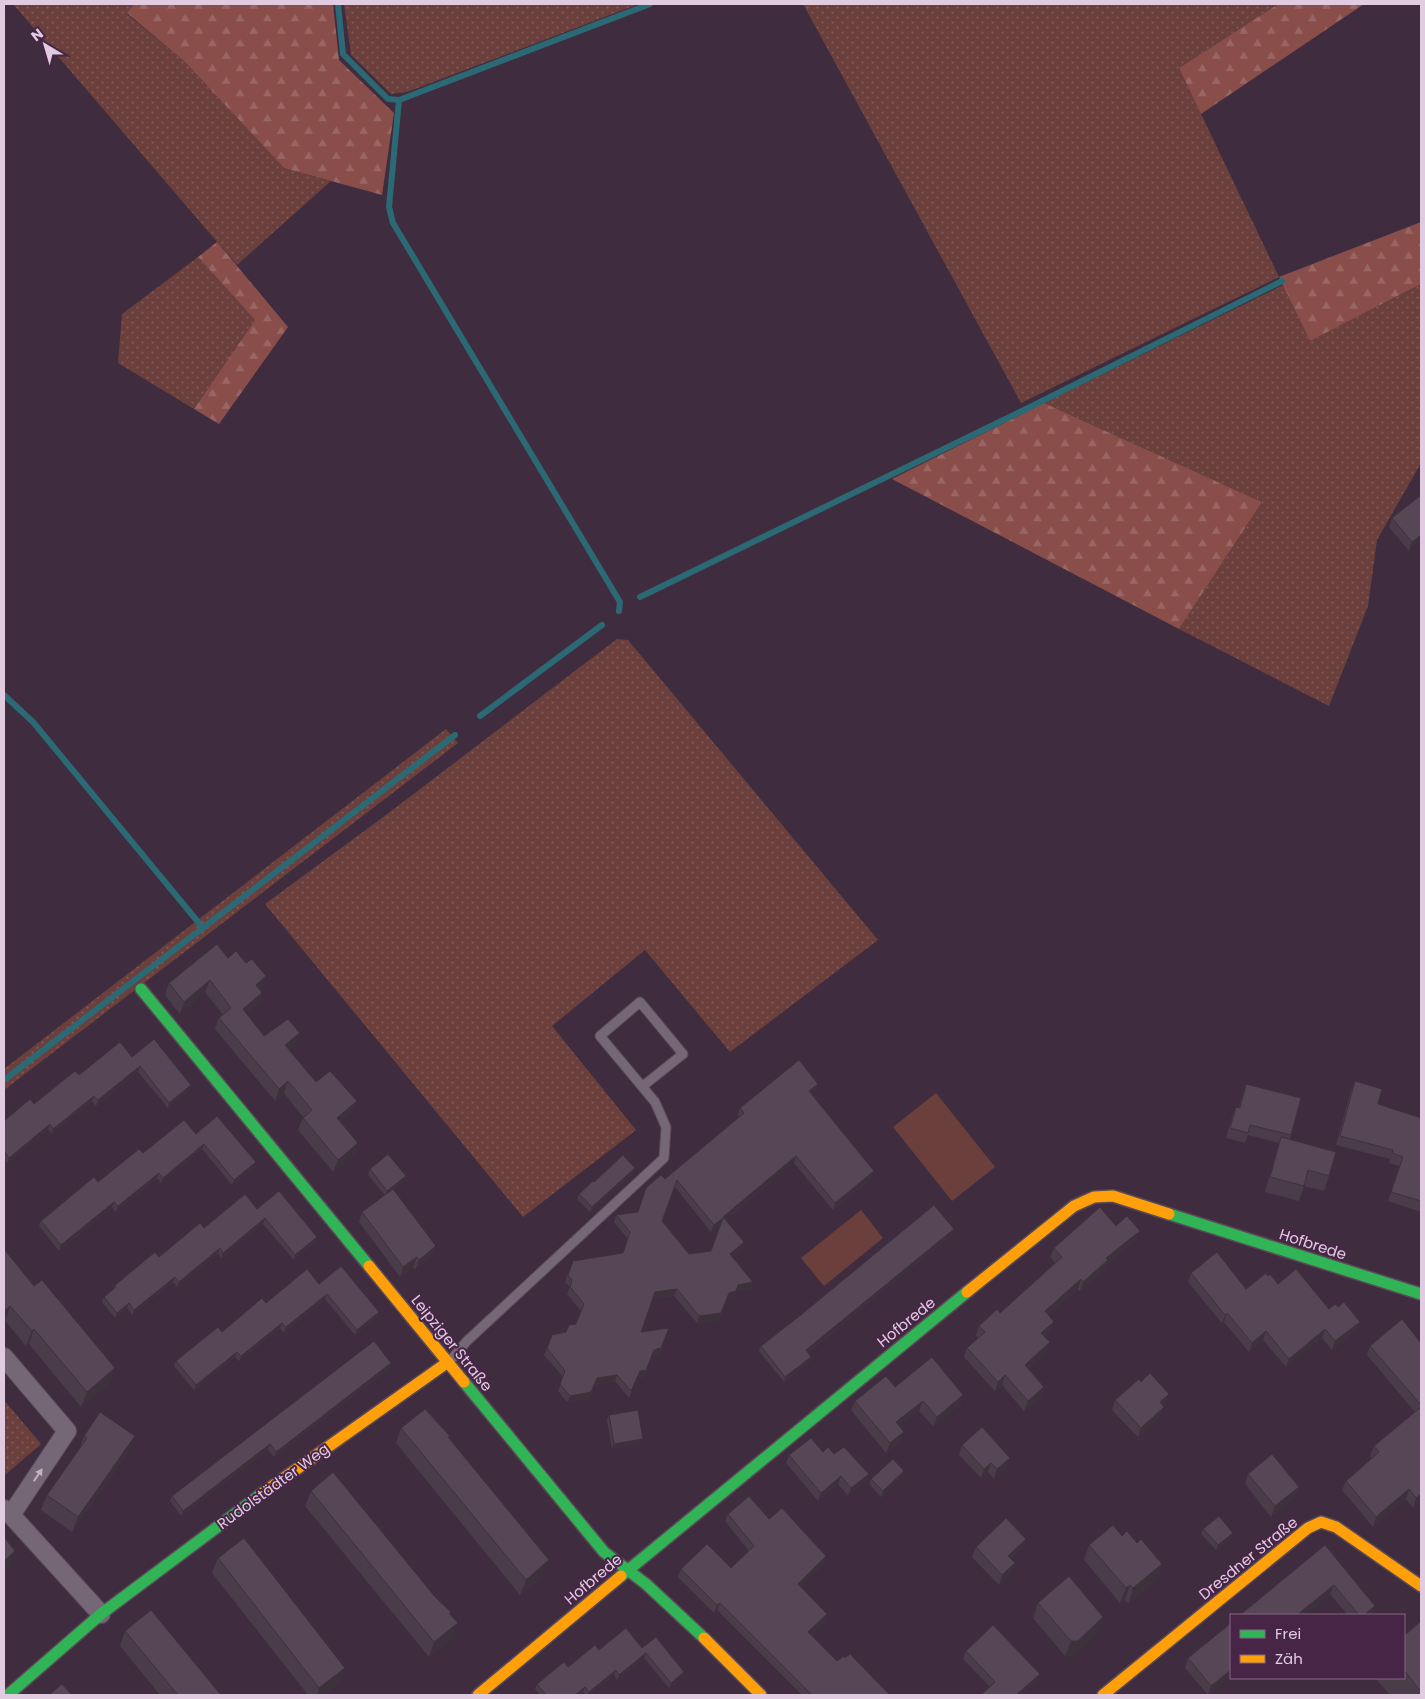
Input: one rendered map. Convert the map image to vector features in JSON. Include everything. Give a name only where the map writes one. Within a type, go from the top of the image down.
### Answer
[{"type":"street","name":"Leipziger Straße","points":[[142,990],[604,1552],[629,1568],[655,1590],[761,1695]]},
{"type":"street","name":"Hofbrede","points":[[478,1695],[629,1568],[1074,1206],[1094,1197],[1114,1196],[1421,1294]]},
{"type":"street","points":[[4,1357],[67,1431],[8,1512],[101,1614]]},
{"type":"street","name":"Rudolstädter Weg","points":[[8,1695],[101,1614],[225,1520],[448,1362]]},
{"type":"street","name":"Dresdner Straße","points":[[1103,1695],[1308,1528],[1321,1522],[1336,1527],[1421,1586]]},
{"type":"lane","points":[[448,1362],[468,1341],[664,1158],[666,1126],[655,1102],[600,1036],[640,1002],[683,1054],[643,1086]]},
{"type":"shaded area","points":[[13,4],[134,4],[127,14],[185,62],[284,168],[331,181],[237,265]]},
{"type":"shaded area","points":[[344,4],[639,4],[407,92],[391,94],[351,55]]},
{"type":"shaded area","points":[[803,4],[1278,4],[1179,68],[1279,277],[1021,403]]},
{"type":"shaded area","points":[[198,257],[255,320],[194,409],[118,363],[122,314]]},
{"type":"shaded area","points":[[1421,284],[1421,463],[1377,540],[1368,606],[1329,706],[1179,629],[1262,502],[1044,403],[1283,285],[1310,341]]},
{"type":"shaded area","points":[[617,639],[628,640],[878,940],[730,1052],[645,950],[552,1026],[636,1130],[523,1217],[265,904],[386,815]]},
{"type":"shaded area","points":[[446,729],[458,743],[4,1090],[4,1069]]},
{"type":"shaded area","points":[[936,1093],[995,1167],[952,1201],[893,1127]]},
{"type":"shaded area","points":[[861,1210],[883,1238],[824,1286],[801,1258]]},
{"type":"shaded area","points":[[4,1400],[41,1444],[5,1475],[4,1474]]},
{"type":"green space","points":[[134,4],[333,4],[339,60],[394,113],[382,195],[284,168],[185,62],[127,13]]},
{"type":"green space","points":[[1278,4],[1364,4],[1201,114],[1179,68]]},
{"type":"green space","points":[[1421,222],[1421,284],[1310,341],[1279,277]]},
{"type":"green space","points":[[217,242],[288,327],[219,424],[194,409],[255,320],[198,257]]},
{"type":"green space","points":[[1044,403],[1262,502],[1179,629],[892,479]]},
{"type":"building","points":[[1421,495],[1421,535],[1412,542],[1392,518]]},
{"type":"building","points":[[217,944],[228,958],[236,951],[246,963],[252,959],[266,976],[256,985],[262,993],[243,1009],[264,1036],[288,1019],[300,1033],[285,1045],[316,1082],[330,1071],[357,1101],[337,1118],[358,1143],[338,1160],[303,1118],[312,1110],[288,1081],[279,1089],[219,1018],[231,1008],[210,980],[184,1002],[169,983]]},
{"type":"building","points":[[154,1039],[191,1085],[169,1103],[140,1066],[98,1100],[94,1096],[53,1129],[50,1124],[9,1158],[4,1151],[4,1121],[30,1099],[34,1104],[75,1071],[79,1075],[120,1042],[132,1057]]},
{"type":"building","points":[[799,1060],[818,1084],[809,1091],[874,1171],[835,1203],[796,1156],[723,1217],[744,1242],[730,1254],[753,1282],[738,1285],[736,1291],[729,1293],[721,1313],[699,1316],[677,1289],[655,1292],[641,1332],[669,1328],[661,1348],[654,1350],[646,1370],[640,1371],[631,1391],[617,1375],[597,1378],[591,1392],[570,1396],[560,1384],[565,1371],[547,1348],[552,1335],[566,1332],[569,1325],[576,1324],[584,1304],[570,1287],[572,1280],[568,1275],[573,1261],[623,1253],[630,1232],[616,1215],[638,1212],[646,1188],[661,1175],[665,1179],[744,1113],[740,1108]],"holes":[[[677,1180],[714,1225],[723,1218],[711,1251],[689,1254],[662,1221]]]},
{"type":"building","points":[[1355,1081],[1382,1089],[1378,1104],[1421,1118],[1421,1201],[1391,1192],[1403,1157],[1392,1153],[1393,1150],[1340,1136]]},
{"type":"building","points":[[1246,1084],[1301,1098],[1291,1135],[1250,1125],[1248,1133],[1230,1128],[1236,1107],[1240,1108]]},
{"type":"building","points":[[217,1116],[256,1162],[234,1180],[204,1144],[163,1178],[159,1173],[118,1206],[114,1202],[61,1245],[41,1221],[94,1177],[98,1182],[139,1149],[143,1153],[184,1120],[196,1134]]},
{"type":"building","points":[[1281,1137],[1336,1152],[1329,1176],[1308,1170],[1304,1186],[1270,1177]]},
{"type":"building","points":[[388,1154],[406,1176],[387,1191],[370,1169]]},
{"type":"building","points":[[623,1155],[635,1168],[592,1207],[579,1194]]},
{"type":"building","points":[[393,1189],[436,1246],[419,1260],[417,1257],[403,1267],[362,1212]]},
{"type":"building","points":[[279,1191],[317,1237],[295,1255],[265,1218],[223,1253],[220,1248],[179,1282],[175,1277],[134,1310],[129,1303],[117,1313],[104,1297],[116,1287],[114,1286],[155,1252],[159,1257],[200,1223],[204,1228],[245,1194],[257,1209]]},
{"type":"building","points":[[934,1205],[954,1229],[806,1350],[811,1357],[785,1377],[761,1346]]},
{"type":"building","points":[[1100,1207],[1116,1226],[1127,1216],[1140,1231],[1106,1258],[1108,1260],[1083,1282],[1081,1279],[1045,1311],[1054,1322],[1041,1333],[1050,1342],[1025,1365],[1044,1387],[1028,1401],[1005,1375],[998,1382],[967,1348],[985,1332],[979,1326],[997,1309],[1000,1313],[1062,1257],[1054,1248]]},
{"type":"building","points":[[4,1249],[34,1286],[42,1280],[115,1368],[87,1392],[34,1329],[32,1331],[10,1306],[6,1310],[4,1307]]},
{"type":"building","points":[[1217,1252],[1246,1289],[1266,1273],[1268,1276],[1270,1274],[1278,1284],[1296,1269],[1329,1309],[1335,1304],[1338,1307],[1344,1302],[1360,1322],[1335,1341],[1325,1329],[1289,1359],[1266,1331],[1252,1343],[1227,1313],[1225,1315],[1191,1273]]},
{"type":"building","points":[[341,1266],[379,1312],[357,1330],[327,1294],[286,1327],[282,1323],[241,1356],[237,1352],[196,1385],[176,1361],[218,1327],[222,1332],[262,1298],[266,1303],[307,1269],[319,1284]]},
{"type":"building","points":[[1402,1319],[1421,1343],[1421,1405],[1370,1346]]},
{"type":"building","points":[[374,1341],[391,1363],[276,1452],[270,1444],[183,1511],[172,1496]]},
{"type":"building","points":[[932,1357],[963,1395],[937,1417],[923,1401],[896,1422],[904,1432],[890,1443],[855,1401],[886,1376],[895,1387]]},
{"type":"building","points":[[1150,1373],[1169,1394],[1160,1402],[1164,1407],[1141,1428],[1115,1400],[1139,1379],[1141,1382]]},
{"type":"building","points":[[1421,1407],[1421,1494],[1416,1498],[1409,1489],[1376,1517],[1346,1481],[1379,1452],[1374,1446]]},
{"type":"building","points":[[425,1409],[450,1436],[448,1437],[549,1560],[526,1580],[401,1428]]},
{"type":"building","points":[[638,1410],[643,1439],[614,1444],[609,1415]]},
{"type":"building","points":[[100,1412],[135,1436],[78,1517],[47,1495],[87,1438],[84,1436]]},
{"type":"building","points":[[982,1427],[1010,1458],[997,1469],[991,1463],[984,1469],[962,1445]]},
{"type":"building","points":[[811,1438],[823,1452],[828,1447],[834,1454],[844,1447],[869,1474],[851,1488],[841,1476],[821,1493],[789,1455]]},
{"type":"building","points":[[1272,1454],[1299,1487],[1275,1506],[1248,1474]]},
{"type":"building","points":[[893,1459],[904,1471],[883,1491],[871,1479]]},
{"type":"building","points":[[333,1472],[436,1598],[451,1612],[450,1614],[458,1623],[434,1642],[311,1491]]},
{"type":"building","points":[[749,1496],[769,1519],[782,1508],[826,1556],[798,1584],[827,1614],[808,1632],[837,1661],[850,1654],[890,1695],[812,1695],[720,1603],[717,1605],[681,1569],[707,1544],[731,1568],[754,1546],[728,1514]]},
{"type":"building","points":[[1219,1516],[1233,1533],[1218,1545],[1203,1529]]},
{"type":"building","points":[[1006,1518],[1026,1539],[1008,1556],[1015,1563],[1002,1575],[976,1547]]},
{"type":"building","points":[[1113,1525],[1122,1536],[1127,1531],[1137,1543],[1141,1539],[1162,1564],[1133,1588],[1130,1585],[1126,1588],[1089,1545]]},
{"type":"building","points":[[4,1537],[15,1551],[4,1561]]},
{"type":"building","points":[[244,1538],[345,1668],[319,1688],[218,1558]]},
{"type":"building","points":[[1325,1545],[1375,1606],[1365,1614],[1358,1614],[1334,1585],[1298,1614],[1241,1614]]},
{"type":"building","points":[[1069,1576],[1103,1617],[1078,1641],[1071,1641],[1038,1603]]},
{"type":"building","points":[[151,1610],[221,1695],[178,1695],[125,1631]]},
{"type":"building","points":[[1421,1621],[1421,1692],[1405,1671],[1405,1635]]},
{"type":"building","points":[[1230,1624],[1230,1671],[1211,1686],[1188,1658]]},
{"type":"building","points":[[993,1625],[1040,1674],[1016,1695],[981,1695],[995,1682],[966,1651]]},
{"type":"building","points":[[626,1628],[642,1648],[656,1637],[684,1672],[671,1683],[646,1653],[619,1675],[616,1670],[589,1692],[585,1687],[575,1695],[546,1695],[537,1684],[564,1662],[568,1667],[595,1645],[599,1650]]},
{"type":"building","points":[[62,1684],[72,1695],[49,1695]]},
{"type":"waterway","points":[[338,4],[343,54],[388,99],[399,100],[650,4]]},
{"type":"waterway","points":[[399,100],[389,207],[393,223],[620,602],[619,611]]},
{"type":"waterway","points":[[640,597],[1028,408],[1282,281]]},
{"type":"waterway","points":[[480,716],[602,625]]},
{"type":"waterway","points":[[4,695],[33,722],[203,928]]},
{"type":"waterway","points":[[4,1080],[455,735]]},
{"type":"traffic: fast","points":[[141,989],[369,1266]]},
{"type":"traffic: fast","points":[[1169,1214],[1421,1294]]},
{"type":"traffic: fast","points":[[621,1576],[967,1292]]},
{"type":"traffic: fast","points":[[464,1382],[604,1552],[646,1584],[704,1638]]},
{"type":"traffic: fast","points":[[8,1695],[101,1614],[260,1495]]},
{"type":"traffic: slow","points":[[967,1292],[1074,1206],[1094,1197],[1113,1196],[1169,1214]]},
{"type":"traffic: slow","points":[[369,1266],[464,1382]]},
{"type":"traffic: slow","points":[[260,1495],[448,1362]]},
{"type":"traffic: slow","points":[[1103,1695],[1308,1528],[1321,1522],[1336,1527],[1421,1586]]},
{"type":"traffic: slow","points":[[478,1695],[621,1576]]},
{"type":"traffic: slow","points":[[704,1638],[761,1695]]}]
